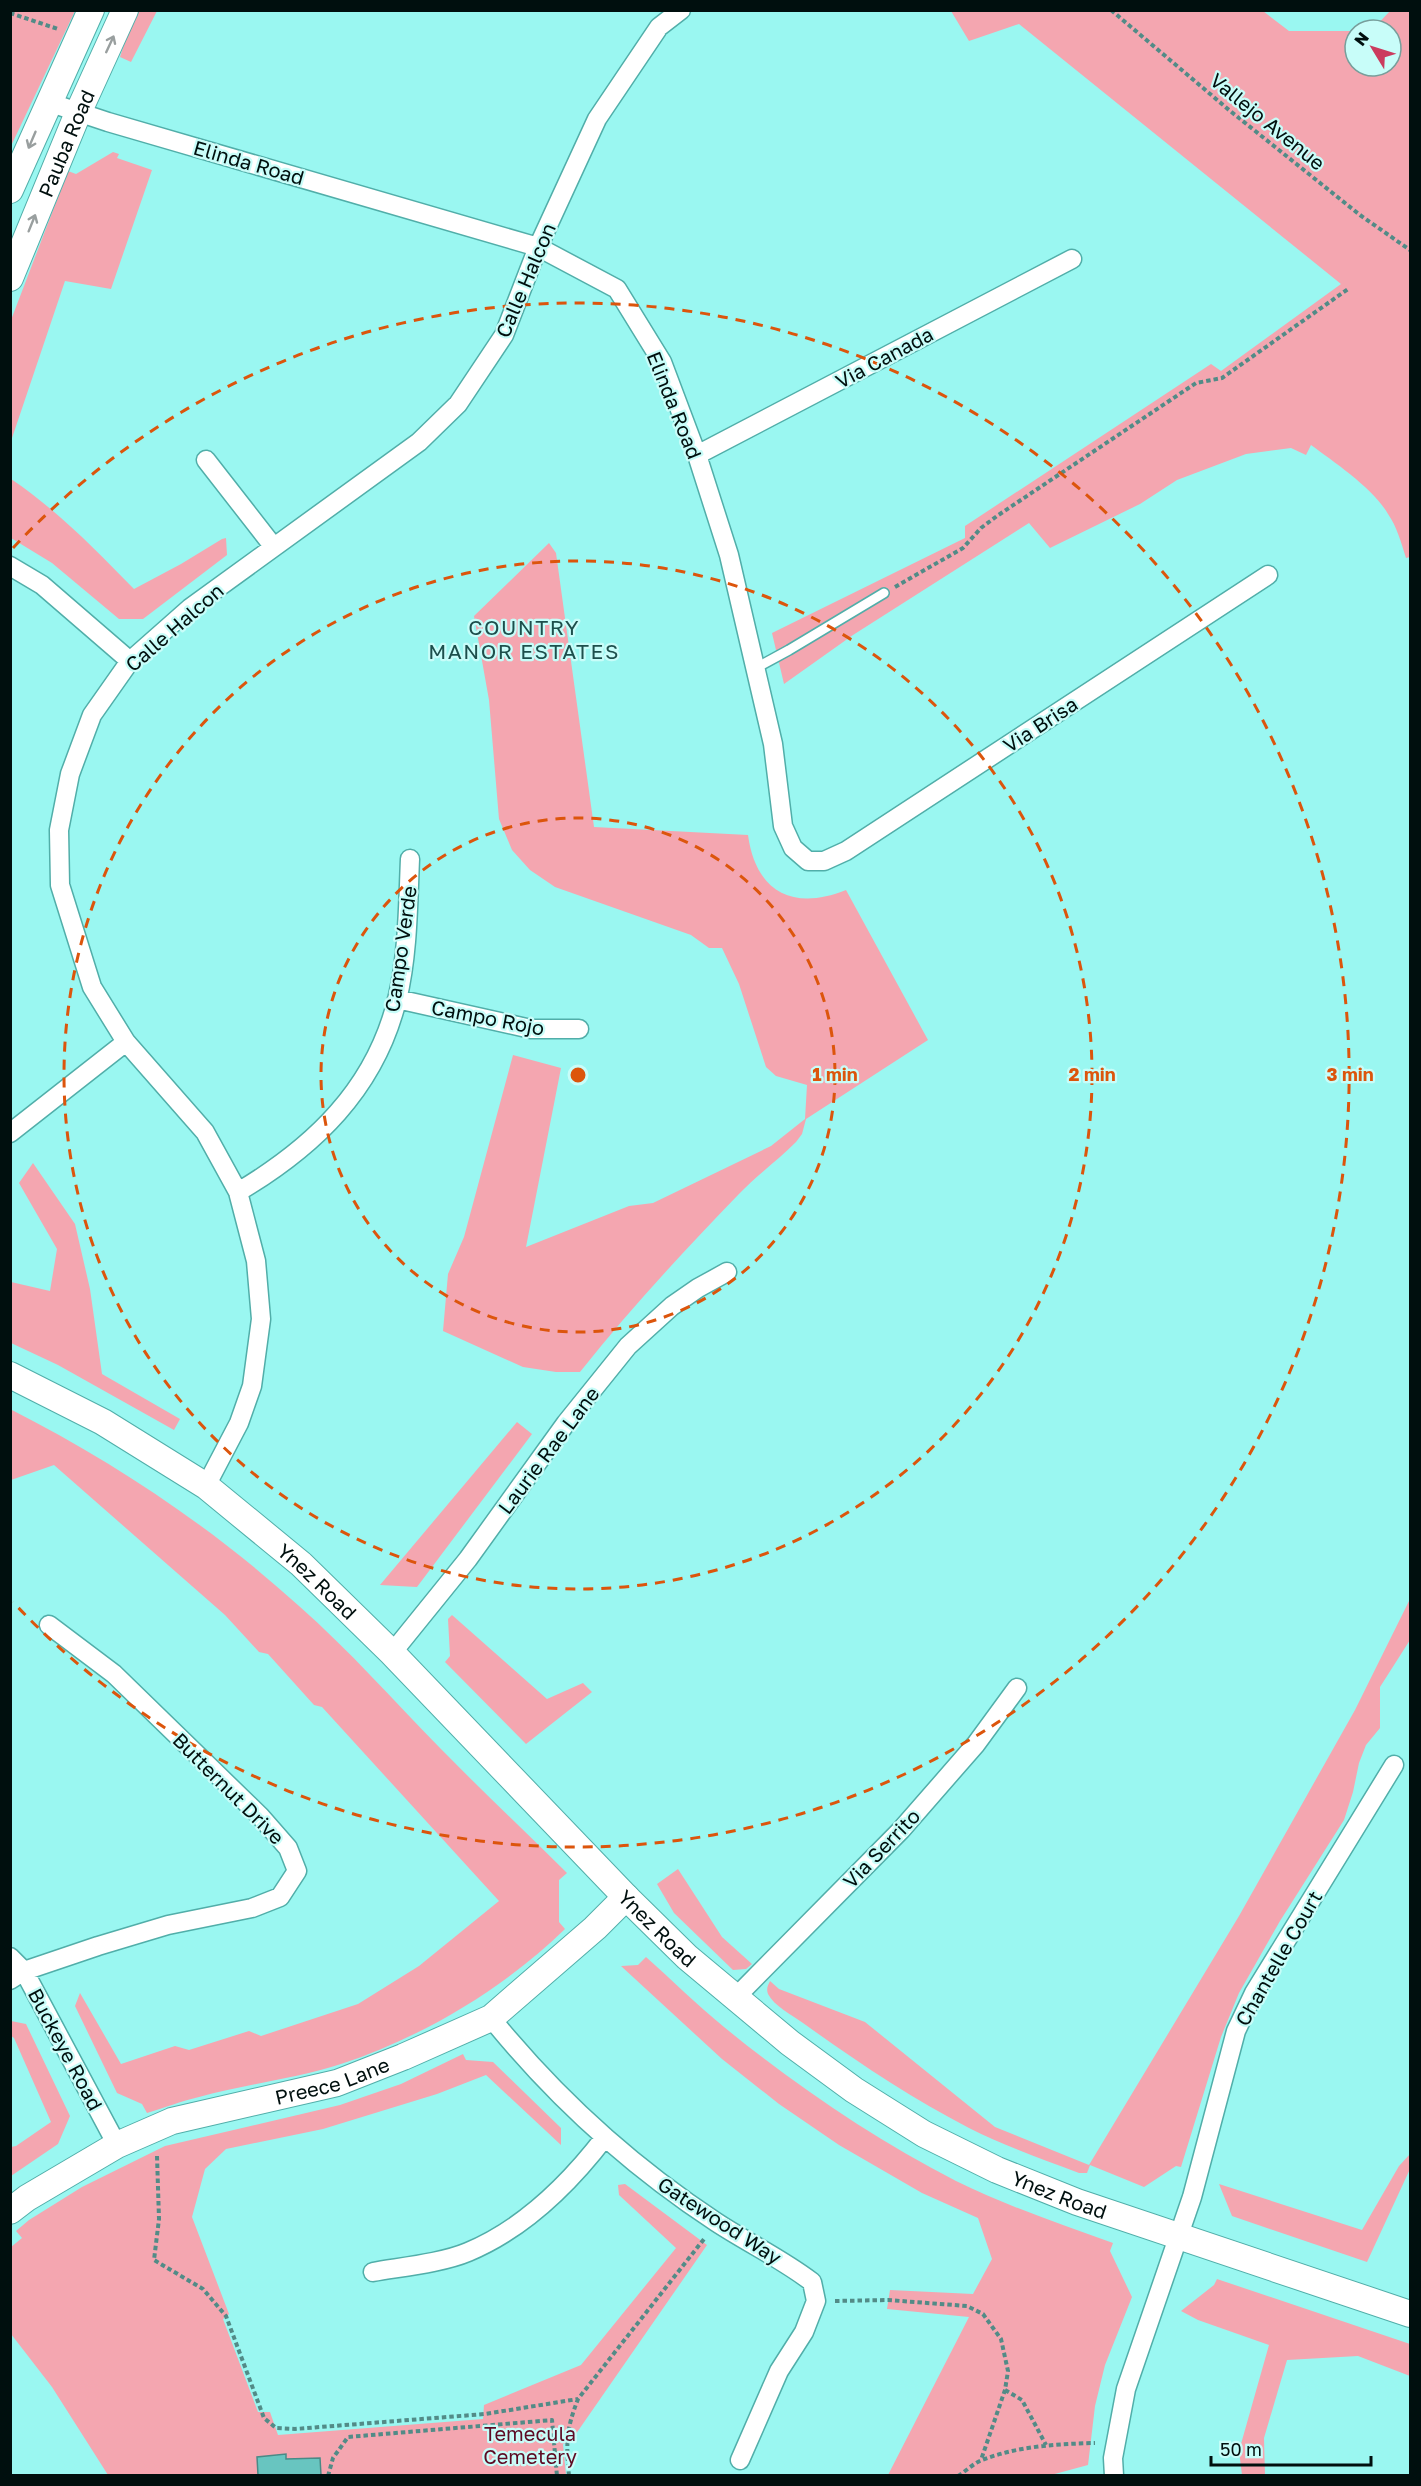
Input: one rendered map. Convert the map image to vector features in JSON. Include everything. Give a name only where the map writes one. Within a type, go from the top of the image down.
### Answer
[{"type":"main road","name":"Pauba Road","points":[[10,190],[91,10]]},
{"type":"main road","name":"Pauba Road","points":[[10,278],[78,113],[125,10]]},
{"type":"main road","name":"Ynez Road","points":[[10,1376],[36,1386],[103,1422],[206,1486],[301,1564],[392,1653],[626,1898],[687,1958],[790,2043],[845,2084],[924,2134],[997,2170],[1077,2202],[1410,2314]]},
{"type":"main road","name":"Preece Lane","points":[[10,2211],[27,2198],[117,2145],[172,2121],[337,2083],[491,2018],[595,1928],[626,1898]]},
{"type":"street","name":"Calle Halcon","points":[[206,1486],[239,1423],[252,1386],[261,1319],[256,1261],[238,1192],[205,1132],[126,1042],[92,987],[60,885],[59,830],[70,774],[92,716],[129,661],[190,608],[419,442],[458,404],[504,335],[538,247],[597,119],[659,27],[681,10]]},
{"type":"street","name":"Elinda Road","points":[[48,102],[78,113],[538,247],[617,289],[662,362],[697,455],[729,555],[756,668],[773,744],[783,826],[793,848],[808,861]]},
{"type":"street","name":"Via Canada","points":[[697,455],[1072,259]]},
{"type":"street","points":[[206,460],[273,546]]},
{"type":"street","points":[[10,566],[42,585],[129,661]]},
{"type":"street","name":"Via Brisa","points":[[808,861],[824,861],[846,851],[1268,575]]},
{"type":"street","name":"Campo Verde","points":[[238,1192],[268,1175],[310,1143],[340,1111],[373,1066],[397,999],[407,921],[410,859]]},
{"type":"street","name":"Campo Rojo","points":[[397,999],[531,1029],[579,1029]]},
{"type":"street","points":[[10,1133],[126,1042]]},
{"type":"street","name":"Laurie Rae Lane","points":[[392,1653],[468,1559],[566,1423],[628,1346],[672,1306],[727,1272]]},
{"type":"street","name":"Butternut Drive","points":[[17,1976],[168,1925],[252,1908],[280,1897],[297,1871],[288,1848],[260,1816],[114,1674],[49,1625]]},
{"type":"street","name":"Via Serrito","points":[[735,1998],[901,1830],[976,1744],[1017,1688]]},
{"type":"street","name":"Chantelle Court","points":[[1114,2475],[1113,2458],[1126,2389],[1179,2237],[1214,2121],[1236,2031],[1254,1993],[1394,1765]]},
{"type":"street","name":"Buckeye Road","points":[[10,1957],[17,1976],[117,2145]]},
{"type":"street","name":"Gatewood Way","points":[[491,2018],[536,2072],[605,2137],[669,2189],[717,2223],[805,2276],[812,2282],[816,2301]]},
{"type":"street","points":[[373,2272],[467,2252],[506,2231],[549,2199],[586,2161],[605,2137]]},
{"type":"street","points":[[740,2460],[779,2371],[804,2332],[816,2301]]},
{"type":"lane","points":[[756,668],[884,593]]},
{"type":"path","name":"Vallejo Avenue","points":[[1111,10],[1229,110],[1360,215],[1410,250]]},
{"type":"path","points":[[10,13],[79,36]]},
{"type":"path","points":[[884,593],[963,548],[981,528],[997,516],[1196,384],[1221,378],[1348,289]]},
{"type":"path","points":[[157,2156],[159,2219],[154,2260],[203,2289],[226,2316],[264,2418],[276,2428],[296,2429],[485,2414],[578,2399]]},
{"type":"path","points":[[569,2475],[566,2442],[570,2418],[578,2399],[704,2238]]},
{"type":"path","points":[[816,2301],[888,2300],[967,2306],[976,2309],[994,2327],[1001,2339],[1008,2371],[1005,2390],[981,2460]]},
{"type":"path","points":[[1005,2390],[1022,2400],[1046,2445]]},
{"type":"path","points":[[328,2475],[333,2458],[348,2437],[552,2420],[557,2475]]},
{"type":"path","points":[[958,2475],[981,2460],[1046,2445],[1095,2443]]},
{"type":"green space","points":[[10,11],[75,11],[11,146],[10,146]]},
{"type":"green space","points":[[135,11],[157,11],[131,62],[120,57]]},
{"type":"green space","points":[[951,11],[1263,11],[1289,31],[1343,31],[1343,78],[1403,78],[1403,18],[1383,18],[1390,11],[1410,11],[1410,557],[1406,558],[1394,524],[1382,505],[1353,476],[1311,445],[1306,455],[1291,448],[1246,454],[1177,480],[1140,504],[1050,548],[1029,523],[853,635],[784,684],[772,633],[965,538],[965,526],[1211,364],[1221,371],[1341,284],[1019,24],[969,41]]},
{"type":"green space","points":[[113,152],[119,154],[117,158],[152,170],[111,289],[65,281],[11,441],[11,320],[68,171],[76,174]]},
{"type":"green space","points":[[11,479],[60,517],[134,589],[226,538],[227,555],[143,619],[119,619],[52,563],[11,538]]},
{"type":"green space","points":[[549,543],[556,553],[594,827],[748,835],[752,855],[759,871],[780,892],[794,897],[810,898],[846,890],[928,1040],[806,1119],[802,1134],[796,1142],[745,1188],[697,1238],[580,1372],[556,1372],[523,1367],[443,1331],[448,1274],[464,1237],[513,1055],[561,1068],[526,1247],[629,1206],[653,1203],[771,1146],[805,1119],[807,1085],[776,1076],[766,1067],[739,984],[722,948],[709,948],[691,935],[555,887],[530,870],[512,850],[499,819],[489,700],[474,616]]},
{"type":"green space","points":[[33,1163],[75,1224],[90,1289],[102,1374],[180,1419],[174,1430],[58,1365],[11,1343],[11,1282],[50,1291],[57,1249],[19,1183]]},
{"type":"green space","points":[[10,1409],[87,1451],[197,1523],[266,1577],[318,1623],[567,1873],[559,1880],[559,1922],[565,1929],[515,1972],[461,2009],[372,2053],[324,2069],[217,2092],[147,2113],[142,2104],[117,2093],[75,2006],[80,1993],[121,2064],[175,2046],[189,2050],[249,2031],[261,2036],[358,2004],[419,1966],[499,1901],[322,1707],[314,1705],[268,1654],[259,1652],[225,1615],[54,1465],[11,1480]]},
{"type":"green space","points":[[517,1422],[532,1434],[417,1587],[380,1585]]},
{"type":"green space","points":[[1410,1599],[1410,1640],[1380,1687],[1380,1728],[1366,1745],[1344,1820],[1280,1921],[1239,1993],[1221,2037],[1181,2167],[1176,2166],[1144,2187],[1090,2165],[1087,2173],[1079,2173],[983,2135],[884,2078],[784,2010],[768,1994],[770,1981],[779,1989],[865,2022],[995,2127],[1089,2165],[1239,1916],[1355,1710]]},
{"type":"green space","points":[[452,1615],[547,1699],[583,1683],[592,1692],[526,1744],[445,1662],[450,1656],[448,1619]]},
{"type":"green space","points":[[678,1869],[722,1937],[752,1964],[746,1969],[733,1970],[674,1913],[657,1884]]},
{"type":"green space","points":[[646,1957],[751,2049],[865,2129],[925,2165],[975,2190],[1113,2243],[1110,2251],[1132,2297],[1105,2365],[1095,2406],[1088,2465],[1051,2475],[888,2475],[969,2317],[887,2309],[890,2290],[973,2294],[992,2259],[978,2218],[922,2193],[839,2145],[779,2104],[722,2059],[621,1966],[638,1965]]},
{"type":"green space","points":[[11,2021],[26,2024],[70,2116],[58,2144],[11,2176],[11,2147],[16,2146],[51,2122],[14,2038],[11,2036]]},
{"type":"green space","name":"Temecula Cemetery","points":[[463,2054],[466,2060],[493,2062],[561,2128],[561,2145],[486,2075],[437,2094],[323,2129],[226,2149],[205,2169],[192,2217],[229,2314],[223,2319],[258,2412],[270,2412],[278,2435],[483,2419],[484,2405],[581,2365],[676,2248],[619,2195],[618,2185],[625,2184],[707,2245],[571,2441],[563,2444],[566,2475],[108,2475],[52,2387],[11,2334],[11,2247],[22,2238],[16,2231],[29,2220],[82,2187],[165,2146],[340,2105],[401,2084]]},
{"type":"green space","points":[[1410,2154],[1410,2169],[1367,2262],[1232,2216],[1219,2184],[1362,2230],[1399,2166]]},
{"type":"green space","points":[[1217,2279],[1410,2344],[1410,2376],[1358,2356],[1287,2360],[1264,2438],[1265,2475],[1242,2475],[1239,2451],[1269,2345],[1198,2320],[1181,2311],[1214,2285]]},
{"type":"building","points":[[286,2454],[286,2459],[320,2458],[321,2475],[258,2475],[257,2457]]},
{"type":"district","name":"COUNTRY MANOR ESTATES","points":[[524,639]]}]
